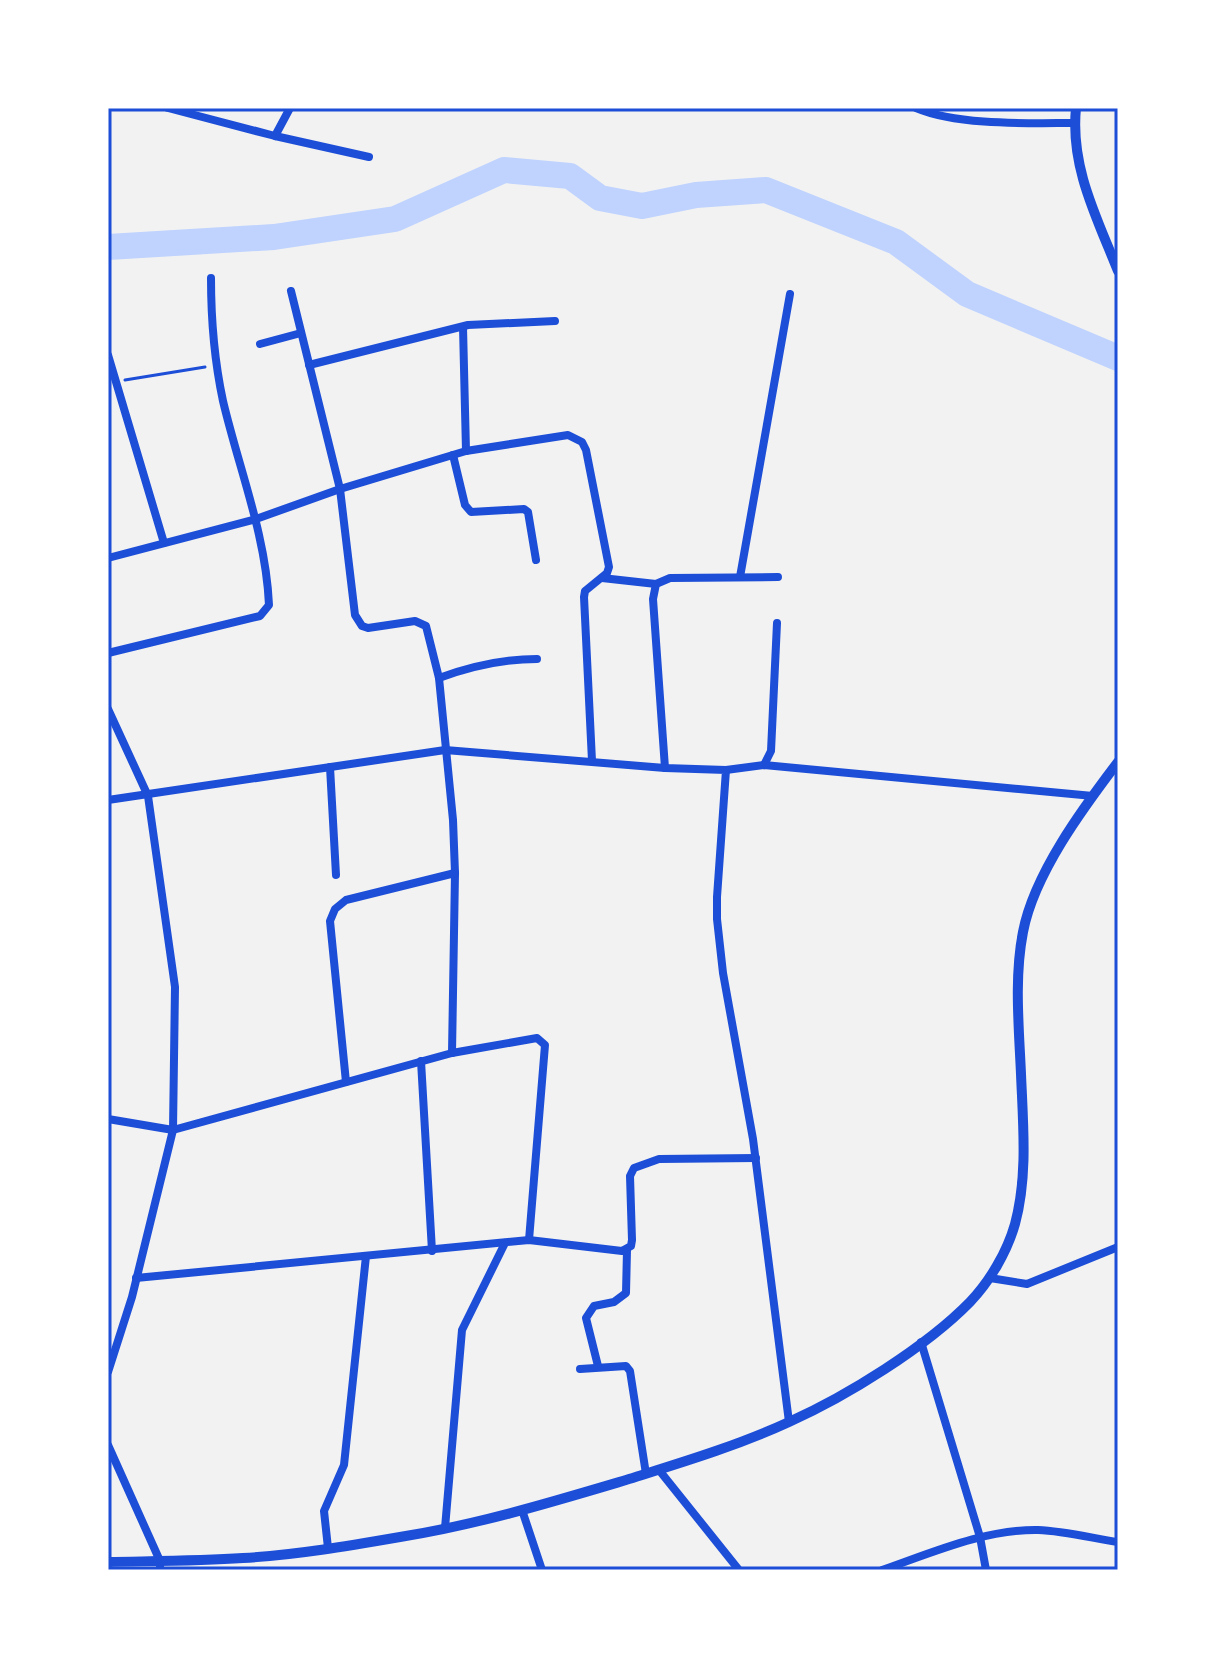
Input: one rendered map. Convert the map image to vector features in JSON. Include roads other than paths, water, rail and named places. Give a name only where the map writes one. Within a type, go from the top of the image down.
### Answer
[{"type":"street","points":[[168,108],[369,157]]},
{"type":"street","points":[[275,136],[290,108]]},
{"type":"street","points":[[916,108],[928,113],[991,121],[1075,123]]},
{"type":"street","points":[[1076,108],[1080,177],[1118,271]]},
{"type":"street","points":[[108,653],[264,613],[269,601],[256,519],[216,365],[211,336],[211,278]]},
{"type":"street","points":[[291,291],[340,489],[358,622],[368,628],[421,622],[428,630],[439,678],[455,873],[452,1053]]},
{"type":"street","points":[[740,577],[790,294]]},
{"type":"street","points":[[309,365],[463,327],[555,321]]},
{"type":"street","points":[[463,327],[466,451]]},
{"type":"street","points":[[260,344],[301,333]]},
{"type":"street","points":[[108,355],[164,543]]},
{"type":"street","points":[[108,558],[256,519],[340,489],[466,451],[568,435],[582,442],[586,450],[609,567],[602,578],[589,587],[584,597],[592,761]]},
{"type":"street","points":[[453,455],[465,505],[471,512],[524,509],[528,512],[536,560]]},
{"type":"street","points":[[602,578],[656,584],[670,578],[778,577]]},
{"type":"street","points":[[656,584],[653,599],[665,768]]},
{"type":"street","points":[[764,765],[771,751],[777,623]]},
{"type":"street","points":[[439,678],[473,665],[537,659]]},
{"type":"street","points":[[108,709],[148,796],[172,947],[175,987],[173,1130],[136,1278],[108,1369]]},
{"type":"street","points":[[108,800],[445,750],[665,768],[726,770],[764,765],[1093,796]]},
{"type":"street","points":[[108,1562],[160,1566],[328,1548],[445,1528],[522,1510],[659,1470],[789,1422],[850,1390],[921,1342],[971,1301],[990,1278],[1015,1225],[1024,1161],[1018,1021],[1023,929],[1039,886],[1058,849],[1118,762]]},
{"type":"street","points":[[330,767],[336,875]]},
{"type":"street","points":[[726,770],[717,919],[723,973],[756,1158],[789,1422]]},
{"type":"street","points":[[346,1082],[330,921],[335,909],[346,900],[455,873]]},
{"type":"street","points":[[108,1119],[173,1130],[452,1053],[537,1038],[545,1045],[529,1240]]},
{"type":"street","points":[[421,1061],[432,1251]]},
{"type":"street","points":[[598,1366],[586,1318],[594,1306],[614,1302],[626,1293],[627,1250],[632,1240],[630,1176],[634,1168],[659,1159],[756,1158]]},
{"type":"street","points":[[136,1278],[529,1240],[627,1250]]},
{"type":"street","points":[[445,1528],[462,1330],[505,1243]]},
{"type":"street","points":[[990,1278],[1027,1284],[1118,1247]]},
{"type":"street","points":[[328,1548],[324,1511],[344,1465],[366,1256]]},
{"type":"street","points":[[921,1342],[980,1537],[986,1570]]},
{"type":"street","points":[[580,1369],[619,1364],[630,1371],[646,1474]]},
{"type":"street","points":[[108,1445],[160,1566]]},
{"type":"street","points":[[659,1470],[739,1570]]},
{"type":"street","points":[[522,1510],[542,1570]]},
{"type":"street","points":[[882,1570],[980,1537],[1036,1530],[1118,1542]]},
{"type":"waterway","points":[[108,247],[274,237],[395,219],[504,170],[570,176],[600,198],[642,206],[696,195],[766,190],[896,242],[967,294],[1118,358]]}]
